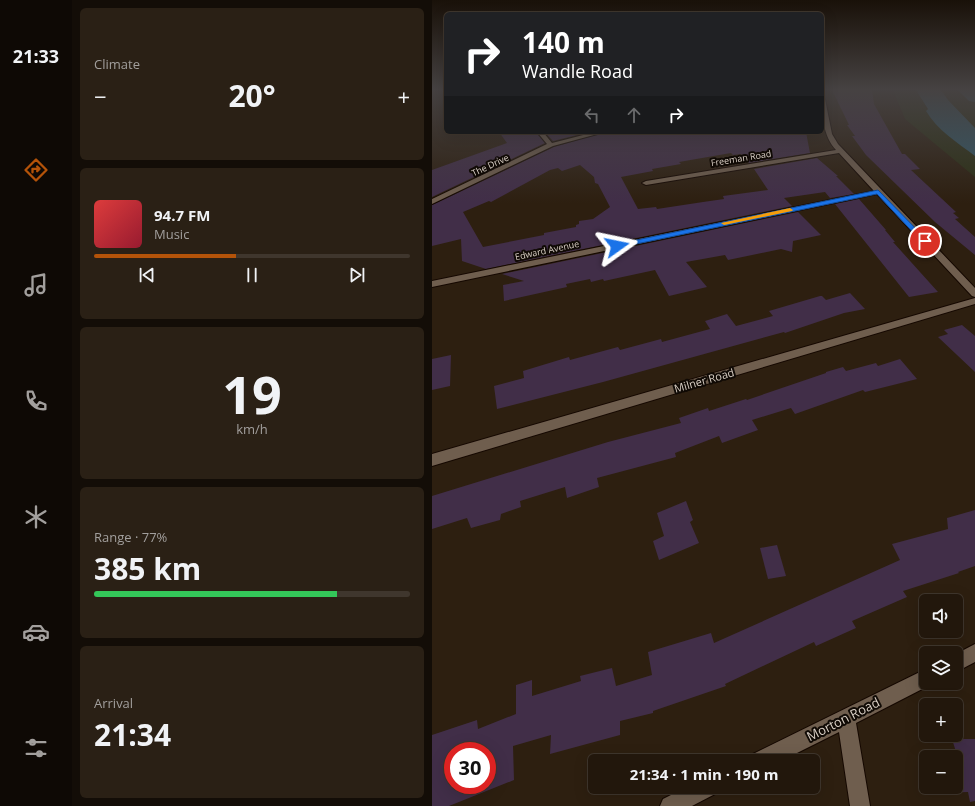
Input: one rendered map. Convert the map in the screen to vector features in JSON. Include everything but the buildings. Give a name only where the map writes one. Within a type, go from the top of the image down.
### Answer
[{"type":"street","points":[[828,128],[830,136],[840,151],[975,294]]},
{"type":"street","points":[[542,134],[551,145]]},
{"type":"street","name":"The Drive","points":[[432,202],[551,145],[594,134]]},
{"type":"street","name":"Freeman Road","points":[[646,183],[840,151]]},
{"type":"street","name":"Edward Avenue","points":[[432,284],[878,192]]},
{"type":"street","name":"Milner Road","points":[[432,460],[975,301]]},
{"type":"street","points":[[963,659],[975,653]]},
{"type":"street","name":"Morton Road","points":[[774,754],[919,682]]},
{"type":"street","points":[[846,718],[860,806]]},
{"type":"street","points":[[670,806],[694,794]]},
{"type":"green space","points":[[915,128],[975,128],[975,177]]},
{"type":"water","points":[[940,128],[975,128],[975,156],[948,136]]},
{"type":"slow traffic","points":[[724,223],[790,210]]},
{"type":"route","points":[[617,246],[878,192],[925,241]]}]
